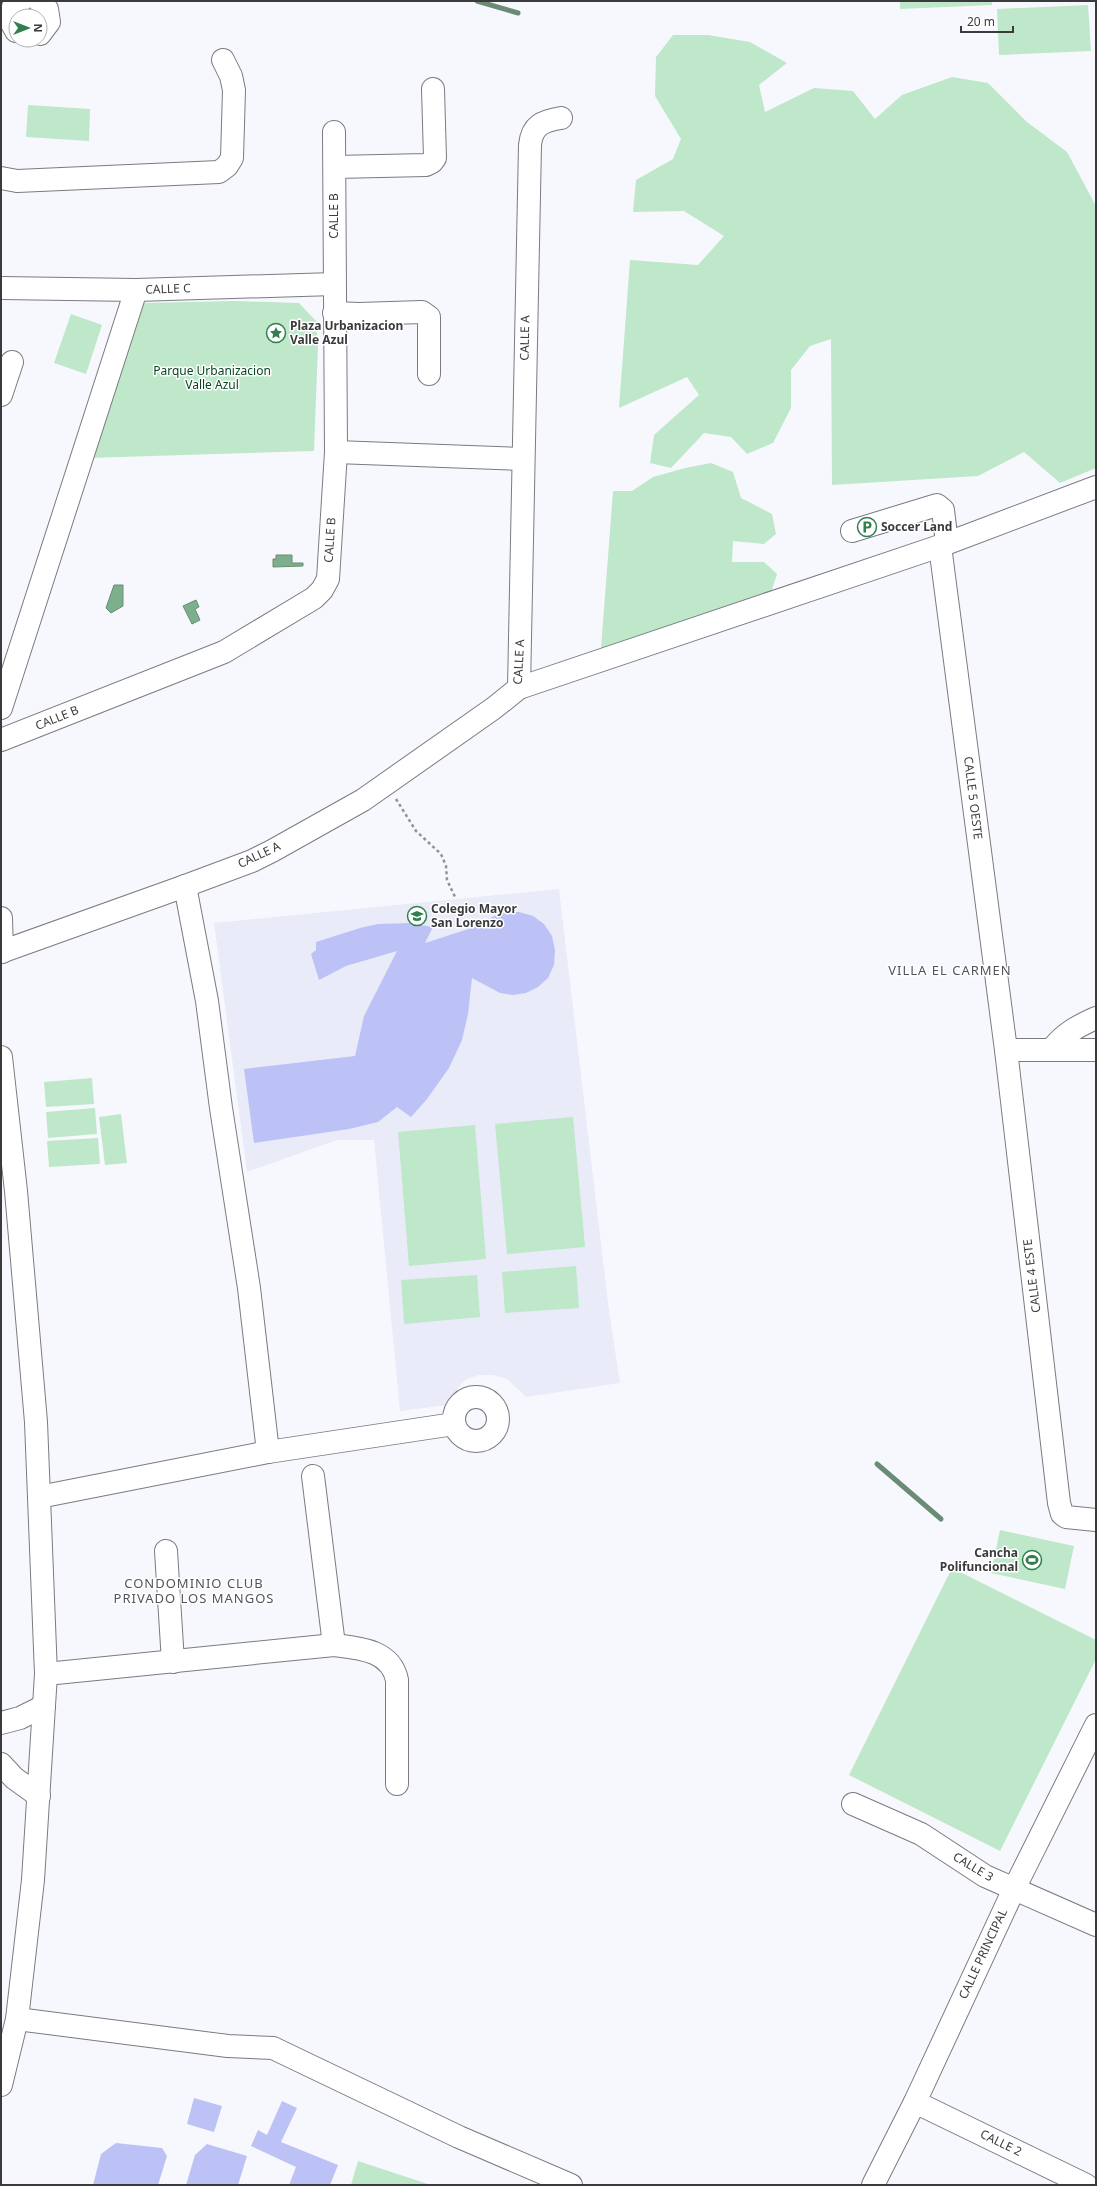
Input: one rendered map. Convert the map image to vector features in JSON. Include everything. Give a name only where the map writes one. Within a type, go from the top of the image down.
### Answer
[{"type":"street","points":[[1,178],[17,181],[219,172],[227,166],[232,158],[234,90],[231,76],[223,60]]},
{"type":"street","points":[[334,167],[426,165],[432,162],[435,158],[433,89]]},
{"type":"street","name":"CALLE A","points":[[1,952],[252,861],[363,800],[494,708],[519,688],[522,459],[530,145],[534,129],[540,124],[561,118]]},
{"type":"street","name":"CALLE B","points":[[1,740],[224,652],[314,598],[328,579],[336,452],[334,132]]},
{"type":"street","name":"CALLE C","points":[[1,288],[136,290],[334,284]]},
{"type":"street","points":[[1,708],[136,290]]},
{"type":"street","points":[[334,313],[359,314],[422,312],[426,314],[428,317],[429,374]]},
{"type":"street","points":[[1,395],[12,362]]},
{"type":"street","points":[[336,452],[522,459]]},
{"type":"street","points":[[519,688],[943,545],[1096,487]]},
{"type":"street","name":"CALLE 5 OESTE","points":[[852,531],[937,505],[943,510],[943,545],[1006,1050]]},
{"type":"street","points":[[185,886],[206,1001],[249,1288],[268,1452]]},
{"type":"street","points":[[1,918],[1,952]]},
{"type":"street","points":[[1052,1049],[1063,1036],[1074,1028],[1096,1018]]},
{"type":"street","points":[[1006,1050],[1096,1050]]},
{"type":"street","name":"CALLE 4 ESTE","points":[[1006,1050],[1059,1503],[1062,1514],[1066,1517],[1096,1520]]},
{"type":"street","points":[[1,1057],[16,1191],[36,1422],[46,1674],[33,1880],[17,2019],[1,2085]]},
{"type":"street","points":[[39,1497],[268,1452],[454,1424]]},
{"type":"street","points":[[314,1476],[334,1645]]},
{"type":"street","points":[[166,1551],[173,1662]]},
{"type":"street","points":[[46,1674],[334,1645],[370,1650],[388,1661],[395,1669],[397,1680],[396,1784]]},
{"type":"street","points":[[1,1723],[20,1718],[44,1706]]},
{"type":"street","name":"CALLE PRINCIPAL","points":[[874,2185],[915,2102],[1014,1889],[1096,1725]]},
{"type":"street","points":[[1,1764],[14,1778],[39,1796]]},
{"type":"street","name":"CALLE 3","points":[[853,1804],[921,1834],[985,1876],[1096,1925]]},
{"type":"street","points":[[17,2019],[228,2046],[273,2048],[458,2137],[571,2185]]},
{"type":"street","name":"CALLE 2","points":[[915,2102],[1086,2185]]},
{"type":"path","points":[[394,797],[416,830],[441,854],[446,866],[447,880],[456,899]]},
{"type":"shaded area","points":[[276,555],[292,555],[292,563],[303,563],[303,566],[273,567],[273,559],[276,559]]},
{"type":"shaded area","points":[[114,585],[123,585],[123,606],[111,613],[106,608]]},
{"type":"shaded area","points":[[196,600],[199,607],[195,609],[200,620],[192,624],[183,606]]},
{"type":"shaded area","points":[[559,889],[609,1311],[620,1383],[526,1397],[507,1379],[493,1375],[479,1375],[467,1379],[461,1384],[447,1405],[400,1411],[374,1140],[337,1140],[247,1172],[214,923]]},
{"type":"green space","points":[[900,1],[992,1],[992,5],[900,9]]},
{"type":"green space","points":[[1088,5],[1091,51],[999,55],[997,9]]},
{"type":"green space","points":[[673,35],[708,35],[750,42],[787,63],[759,85],[765,112],[814,88],[853,91],[875,119],[902,95],[952,77],[988,83],[1027,122],[1067,152],[1096,206],[1096,468],[1060,483],[1024,452],[978,476],[832,485],[831,339],[810,346],[791,370],[791,408],[773,443],[747,454],[731,437],[704,433],[671,468],[650,463],[654,435],[699,395],[687,377],[619,408],[630,260],[698,265],[724,236],[684,211],[633,212],[636,180],[673,159],[681,139],[655,96],[656,57]]},
{"type":"green space","points":[[28,105],[90,109],[89,141],[26,137]]},
{"type":"green space","name":"Parque Urbanizacion Valle Azul","points":[[235,301],[299,303],[316,321],[318,345],[314,451],[88,458],[141,303]]},
{"type":"green space","points":[[71,314],[102,325],[86,374],[54,363]]},
{"type":"green space","points":[[711,463],[733,472],[741,498],[772,514],[776,534],[764,544],[733,541],[732,562],[764,562],[777,574],[771,593],[601,648],[613,491],[632,491],[653,477],[685,468]]},
{"type":"green space","points":[[92,1078],[94,1104],[46,1107],[44,1082]]},
{"type":"green space","points":[[95,1108],[97,1134],[48,1138],[46,1112]]},
{"type":"green space","points":[[121,1114],[127,1163],[105,1165],[99,1117]]},
{"type":"green space","points":[[573,1117],[585,1247],[507,1254],[495,1124]]},
{"type":"green space","points":[[475,1125],[486,1259],[409,1266],[398,1132]]},
{"type":"green space","points":[[98,1138],[100,1164],[49,1167],[47,1141]]},
{"type":"green space","points":[[576,1266],[579,1308],[505,1313],[502,1272]]},
{"type":"green space","points":[[477,1275],[480,1317],[404,1324],[401,1280]]},
{"type":"green space","name":"Cancha Polifuncional","points":[[1000,1530],[1074,1546],[1065,1589],[991,1573]]},
{"type":"green space","points":[[952,1568],[1096,1640],[1096,1659],[1000,1851],[849,1775]]},
{"type":"green space","points":[[358,2161],[431,2185],[351,2185]]},
{"type":"building","points":[[505,912],[519,912],[533,916],[544,924],[552,936],[555,950],[554,965],[548,978],[538,987],[526,993],[513,995],[500,993],[472,978],[468,1014],[462,1040],[449,1068],[427,1099],[411,1117],[397,1107],[378,1122],[349,1129],[254,1143],[244,1069],[355,1056],[364,1016],[397,951],[346,966],[319,980],[311,954],[316,950],[316,942],[378,924],[410,923],[433,927],[425,943],[484,924],[492,917]]},
{"type":"building","points":[[194,2098],[222,2106],[214,2132],[187,2124]]},
{"type":"building","points":[[282,2101],[297,2108],[281,2142],[338,2165],[330,2185],[289,2185],[296,2167],[251,2146],[258,2130],[267,2135]]},
{"type":"building","points":[[116,2143],[162,2148],[167,2156],[158,2185],[93,2185],[101,2154]]},
{"type":"building","points":[[207,2144],[247,2156],[238,2185],[186,2185],[195,2155]]},
{"type":"waterway","points":[[477,1],[518,13]]},
{"type":"waterway","points":[[877,1464],[941,1519]]},
{"type":"place","name":"Plaza Urbanizacion Valle Azul","points":[[276,333]]},
{"type":"place","name":"Soccer Land","points":[[867,527]]},
{"type":"place","name":"Colegio Mayor San Lorenzo","points":[[417,916]]},
{"type":"place","name":"Cancha Polifuncional","points":[[1032,1560]]},
{"type":"district","name":"VILLA EL CARMEN","points":[[950,970]]},
{"type":"district","name":"CONDOMINIO CLUB PRIVADO LOS MANGOS","points":[[194,1590]]}]
